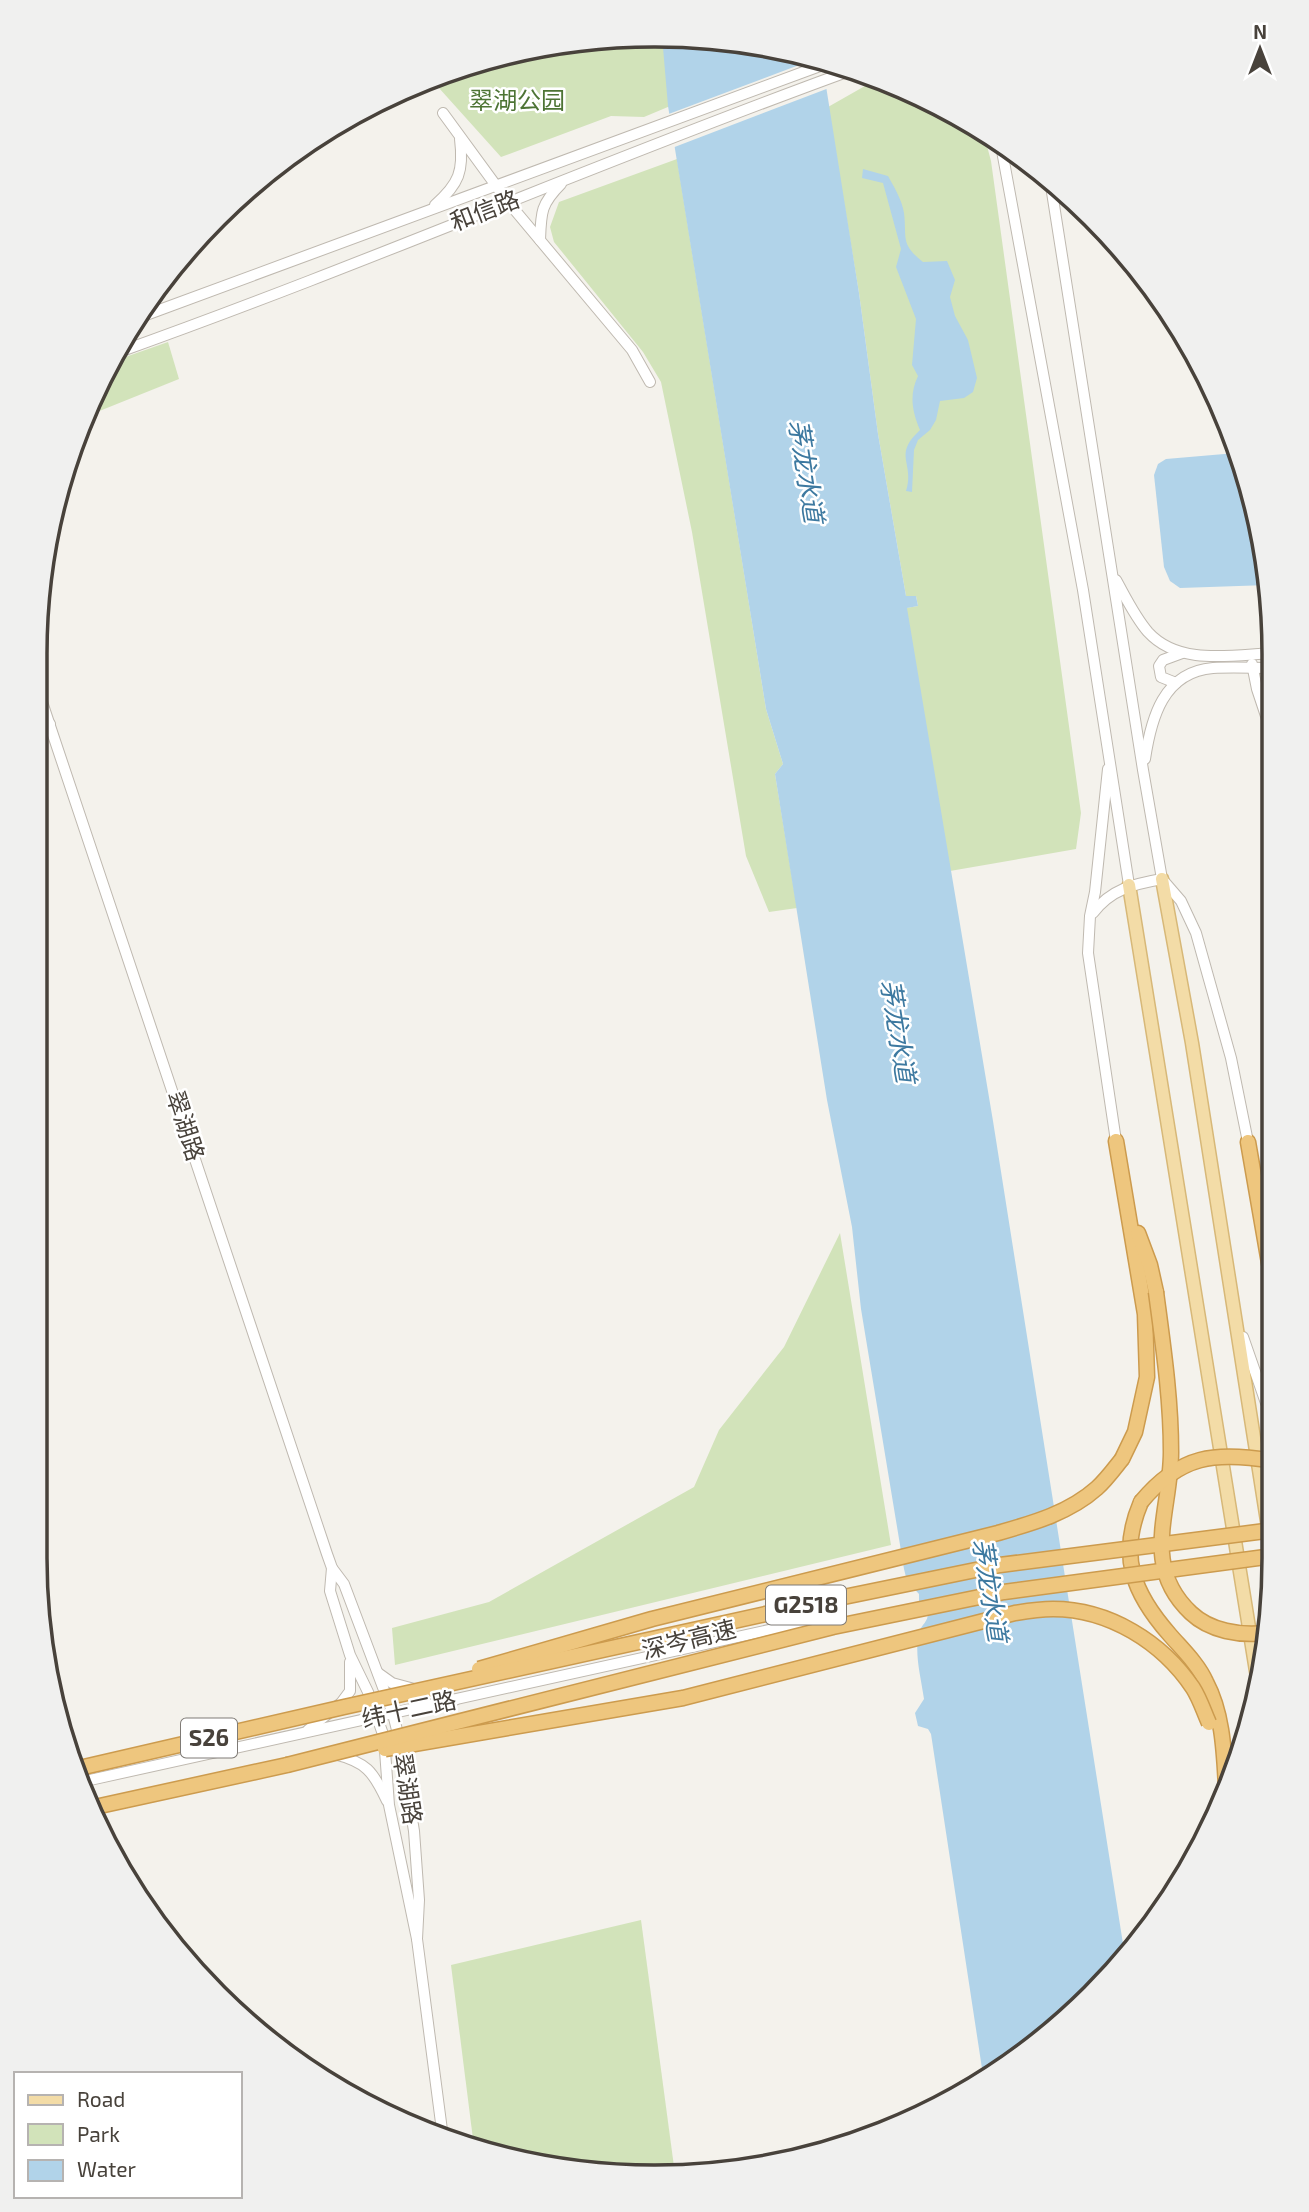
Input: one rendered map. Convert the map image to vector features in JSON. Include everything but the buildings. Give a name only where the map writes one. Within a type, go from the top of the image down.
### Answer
[{"type":"highway","points":[[344,1707],[652,1619],[998,1534],[1063,1511],[1097,1488],[1122,1459],[1135,1432],[1147,1377],[1145,1314],[1116,1141]]},
{"type":"highway","points":[[1248,1142],[1262,1224]]},
{"type":"highway","points":[[1127,1206],[1150,1265],[1156,1292],[1170,1412],[1171,1454],[1161,1554],[1166,1580],[1178,1601],[1200,1621],[1229,1633],[1257,1633]]},
{"type":"highway","points":[[1223,1771],[1214,1723],[1214,1701],[1206,1680],[1147,1606],[1135,1582],[1129,1555],[1131,1525],[1141,1502],[1157,1483],[1183,1465],[1213,1457],[1242,1456],[1262,1459]]},
{"type":"highway","name":"深岑高速","points":[[344,1707],[1000,1565],[1262,1531]]},
{"type":"highway","name":"深岑高速","points":[[287,1765],[833,1627],[1004,1592],[1262,1559]]},
{"type":"highway","points":[[287,1765],[684,1698],[1015,1613],[1053,1609],[1089,1613],[1122,1625],[1149,1641],[1174,1663],[1214,1723]]},
{"type":"highway","name":"S26","points":[[84,1767],[344,1707]]},
{"type":"highway","name":"S26","points":[[100,1804],[287,1765]]},
{"type":"main road","points":[[1162,879],[1192,1042],[1262,1489]]},
{"type":"main road","points":[[1129,885],[1254,1656]]},
{"type":"street","name":"和信路","points":[[153,312],[813,68]]},
{"type":"street","name":"和信路","points":[[131,347],[564,181],[660,141],[837,75]]},
{"type":"street","points":[[443,113],[508,202],[632,350],[650,382]]},
{"type":"street","points":[[429,210],[446,196],[461,171],[463,162],[460,135]]},
{"type":"street","points":[[1005,159],[1083,590],[1129,885]]},
{"type":"street","points":[[540,240],[541,209],[547,198],[564,181]]},
{"type":"street","points":[[1053,196],[1162,879],[1185,909],[1199,942],[1231,1058],[1248,1142]]},
{"type":"street","points":[[1114,576],[1149,632],[1172,650],[1197,656],[1262,653]]},
{"type":"street","points":[[1175,683],[1161,677],[1159,666],[1165,659],[1182,653]]},
{"type":"street","points":[[1248,654],[1262,704]]},
{"type":"street","points":[[1143,770],[1150,727],[1158,706],[1175,683],[1193,673],[1210,668],[1262,668]]},
{"type":"street","name":"翠湖路","points":[[47,715],[332,1568],[344,1584],[393,1714],[414,1831],[419,1900],[417,1939]]},
{"type":"street","points":[[1110,755],[1090,916],[1090,973],[1116,1141]]},
{"type":"street","points":[[1090,916],[1101,902],[1129,885],[1162,879]]},
{"type":"street","points":[[1233,1308],[1262,1393]]},
{"type":"street","name":"翠湖路","points":[[332,1568],[330,1591],[350,1655],[368,1692],[384,1737],[389,1805],[417,1939],[441,2126]]},
{"type":"street","name":"纬十二路","points":[[89,1780],[805,1622]]},
{"type":"street","points":[[99,1804],[740,1656],[737,1637]]},
{"type":"street","points":[[306,1732],[341,1703],[350,1691],[350,1655]]},
{"type":"street","points":[[377,1673],[392,1683],[456,1700]]},
{"type":"street","points":[[407,1789],[407,1758],[418,1744],[499,1711]]},
{"type":"street","points":[[323,1751],[363,1763],[376,1777],[389,1805]]},
{"type":"green space","name":"翠湖公园","points":[[654,47],[734,52],[779,60],[644,117],[611,116],[501,157],[438,87],[497,68],[575,52]]},
{"type":"green space","points":[[866,85],[923,110],[987,147],[1081,813],[1076,849],[950,871],[906,608],[918,606],[916,596],[906,596],[878,434],[859,293],[828,107]]},
{"type":"green space","points":[[677,159],[766,709],[783,764],[775,774],[797,908],[769,912],[746,856],[692,532],[661,382],[643,352],[554,242],[550,227],[559,202]]},
{"type":"green space","points":[[168,342],[179,379],[98,412],[110,386],[126,357]]},
{"type":"green space","points":[[840,1233],[891,1545],[395,1665],[392,1628],[489,1602],[694,1487],[719,1430],[784,1347]]},
{"type":"green space","points":[[641,1920],[674,2164],[575,2160],[473,2137],[451,1965]]},
{"type":"water","name":"茅龙水道","points":[[663,47],[734,52],[824,71],[859,293],[878,434],[906,596],[916,596],[918,606],[907,608],[993,1121],[1123,1943],[1084,1987],[1055,2014],[982,2068],[931,1734],[928,1729],[918,1726],[915,1713],[924,1699],[917,1649],[919,1632],[928,1613],[919,1606],[919,1594],[907,1581],[904,1569],[861,1309],[852,1227],[827,1100],[775,774],[783,764],[766,709],[668,106]]},
{"type":"water","points":[[863,169],[888,176],[903,208],[908,245],[916,256],[923,262],[947,261],[955,280],[950,297],[955,316],[968,340],[977,378],[973,392],[964,398],[940,401],[936,420],[930,430],[918,440],[914,450],[912,492],[906,491],[906,453],[907,446],[920,430],[913,403],[913,390],[918,376],[912,365],[916,319],[896,267],[901,249],[883,183],[862,178]]},
{"type":"water","points":[[1228,454],[1250,536],[1258,585],[1180,588],[1170,581],[1164,567],[1154,475],[1158,464],[1166,459]]},
{"type":"pier","points":[[799,65],[827,72],[829,88],[672,148],[666,115]]}]
